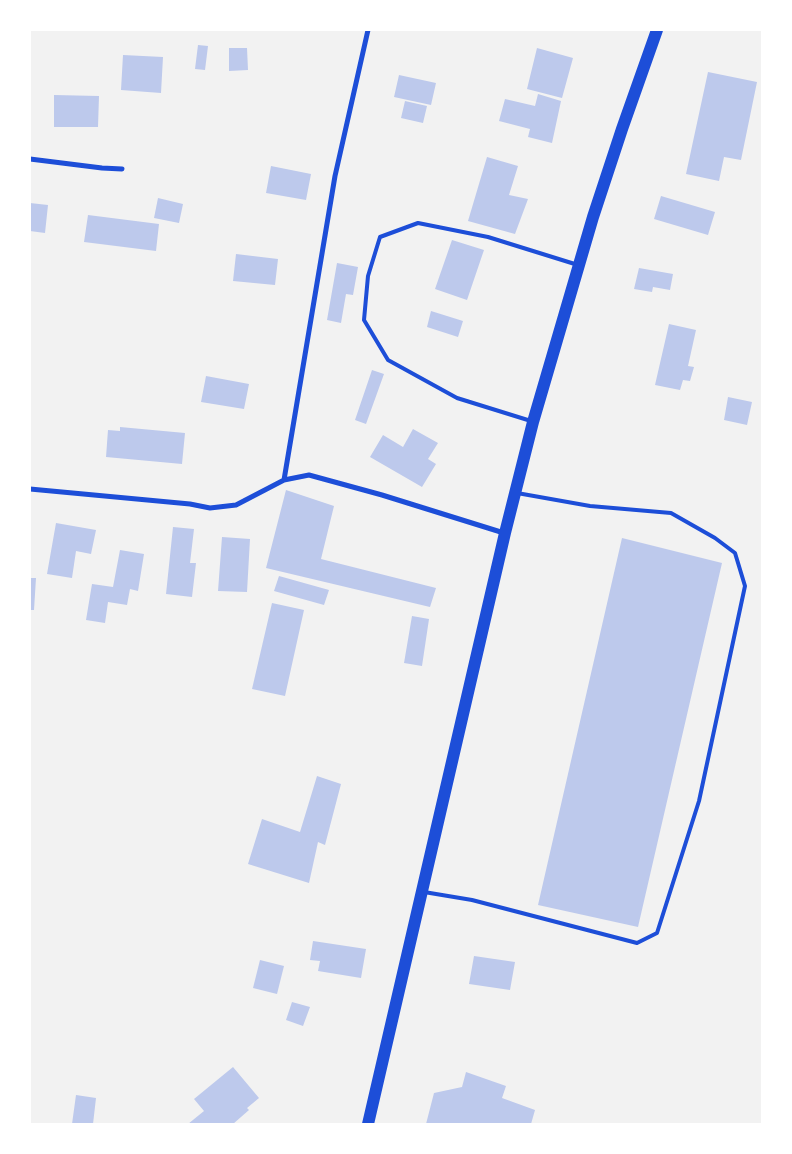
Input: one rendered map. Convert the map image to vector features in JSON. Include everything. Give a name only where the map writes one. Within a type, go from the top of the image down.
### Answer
[{"type":"main road","points":[[368,1124],[514,492],[596,208],[657,30]]},
{"type":"street","points":[[284,480],[335,176],[368,30]]},
{"type":"street","points":[[30,159],[102,168],[122,168]]},
{"type":"street","points":[[30,489],[190,504],[210,508],[236,505],[284,480],[309,475],[382,495],[505,533]]},
{"type":"lane","points":[[533,422],[457,398],[388,360],[364,320],[368,276],[380,237],[418,223],[488,237],[579,266]]},
{"type":"lane","points":[[422,892],[472,900],[637,943],[657,933],[698,801],[745,586],[734,553],[715,538],[671,512],[590,506],[514,492]]},
{"type":"building","points":[[198,45],[208,46],[205,70],[195,69]]},
{"type":"building","points":[[229,48],[247,48],[248,70],[229,71]]},
{"type":"building","points":[[537,48],[573,58],[562,98],[527,89]]},
{"type":"building","points":[[123,55],[163,57],[161,93],[121,90]]},
{"type":"building","points":[[708,72],[757,82],[741,160],[724,157],[719,181],[686,174]]},
{"type":"building","points":[[399,75],[436,83],[431,105],[394,97]]},
{"type":"building","points":[[538,94],[561,101],[552,143],[528,137],[530,129],[499,121],[505,99],[535,106]]},
{"type":"building","points":[[54,95],[99,96],[98,127],[54,127]]},
{"type":"building","points":[[405,101],[427,106],[423,123],[401,118]]},
{"type":"building","points":[[487,157],[518,166],[509,195],[528,199],[515,234],[468,221]]},
{"type":"building","points":[[271,166],[311,174],[306,200],[266,193]]},
{"type":"building","points":[[661,196],[715,212],[708,235],[654,219]]},
{"type":"building","points":[[158,198],[183,204],[179,223],[154,218]]},
{"type":"building","points":[[30,203],[48,205],[45,233],[30,231]]},
{"type":"building","points":[[88,215],[159,224],[156,251],[84,242]]},
{"type":"building","points":[[452,240],[484,250],[467,300],[435,289]]},
{"type":"building","points":[[236,254],[278,259],[275,285],[233,281]]},
{"type":"building","points":[[337,263],[358,267],[353,295],[346,294],[341,323],[327,320]]},
{"type":"building","points":[[639,268],[673,274],[670,290],[653,287],[652,292],[634,289]]},
{"type":"building","points":[[431,311],[463,321],[458,337],[427,327]]},
{"type":"building","points":[[669,324],[696,330],[688,366],[694,367],[690,381],[683,380],[680,390],[655,385]]},
{"type":"building","points":[[372,370],[384,374],[366,424],[355,420]]},
{"type":"building","points":[[206,376],[249,384],[244,409],[201,402]]},
{"type":"building","points":[[728,397],[752,402],[747,425],[724,420]]},
{"type":"building","points":[[120,427],[185,433],[182,464],[106,457],[108,430],[120,431]]},
{"type":"building","points":[[413,429],[438,443],[428,459],[436,464],[422,487],[370,457],[383,435],[403,447]]},
{"type":"building","points":[[286,490],[334,506],[321,559],[436,588],[430,607],[266,568]]},
{"type":"building","points":[[56,523],[96,530],[91,554],[76,551],[72,578],[47,574]]},
{"type":"building","points":[[173,527],[194,529],[190,563],[196,563],[192,597],[166,594]]},
{"type":"building","points":[[222,537],[250,539],[247,592],[218,591]]},
{"type":"building","points":[[622,538],[722,563],[638,927],[538,905]]},
{"type":"building","points":[[120,550],[144,554],[138,591],[130,589],[127,605],[108,602],[105,623],[86,620],[92,584],[113,587]]},
{"type":"building","points":[[279,576],[329,590],[324,605],[274,591]]},
{"type":"building","points":[[30,578],[36,578],[34,610],[30,610]]},
{"type":"building","points":[[272,603],[304,610],[285,696],[252,689]]},
{"type":"building","points":[[412,616],[429,619],[422,666],[404,663]]},
{"type":"building","points":[[317,776],[341,784],[325,845],[318,842],[309,883],[248,864],[262,819],[300,832]]},
{"type":"building","points":[[313,941],[366,949],[361,978],[318,971],[320,961],[310,960]]},
{"type":"building","points":[[474,956],[515,962],[510,990],[469,984]]},
{"type":"building","points":[[260,960],[284,966],[277,994],[253,988]]},
{"type":"building","points":[[292,1002],[310,1007],[303,1026],[286,1020]]},
{"type":"building","points":[[233,1067],[259,1098],[233,1124],[188,1124],[204,1111],[194,1099]]},
{"type":"building","points":[[466,1072],[506,1086],[502,1098],[535,1110],[531,1124],[426,1124],[434,1093],[462,1087]]},
{"type":"building","points":[[76,1095],[96,1098],[93,1124],[72,1124]]}]
